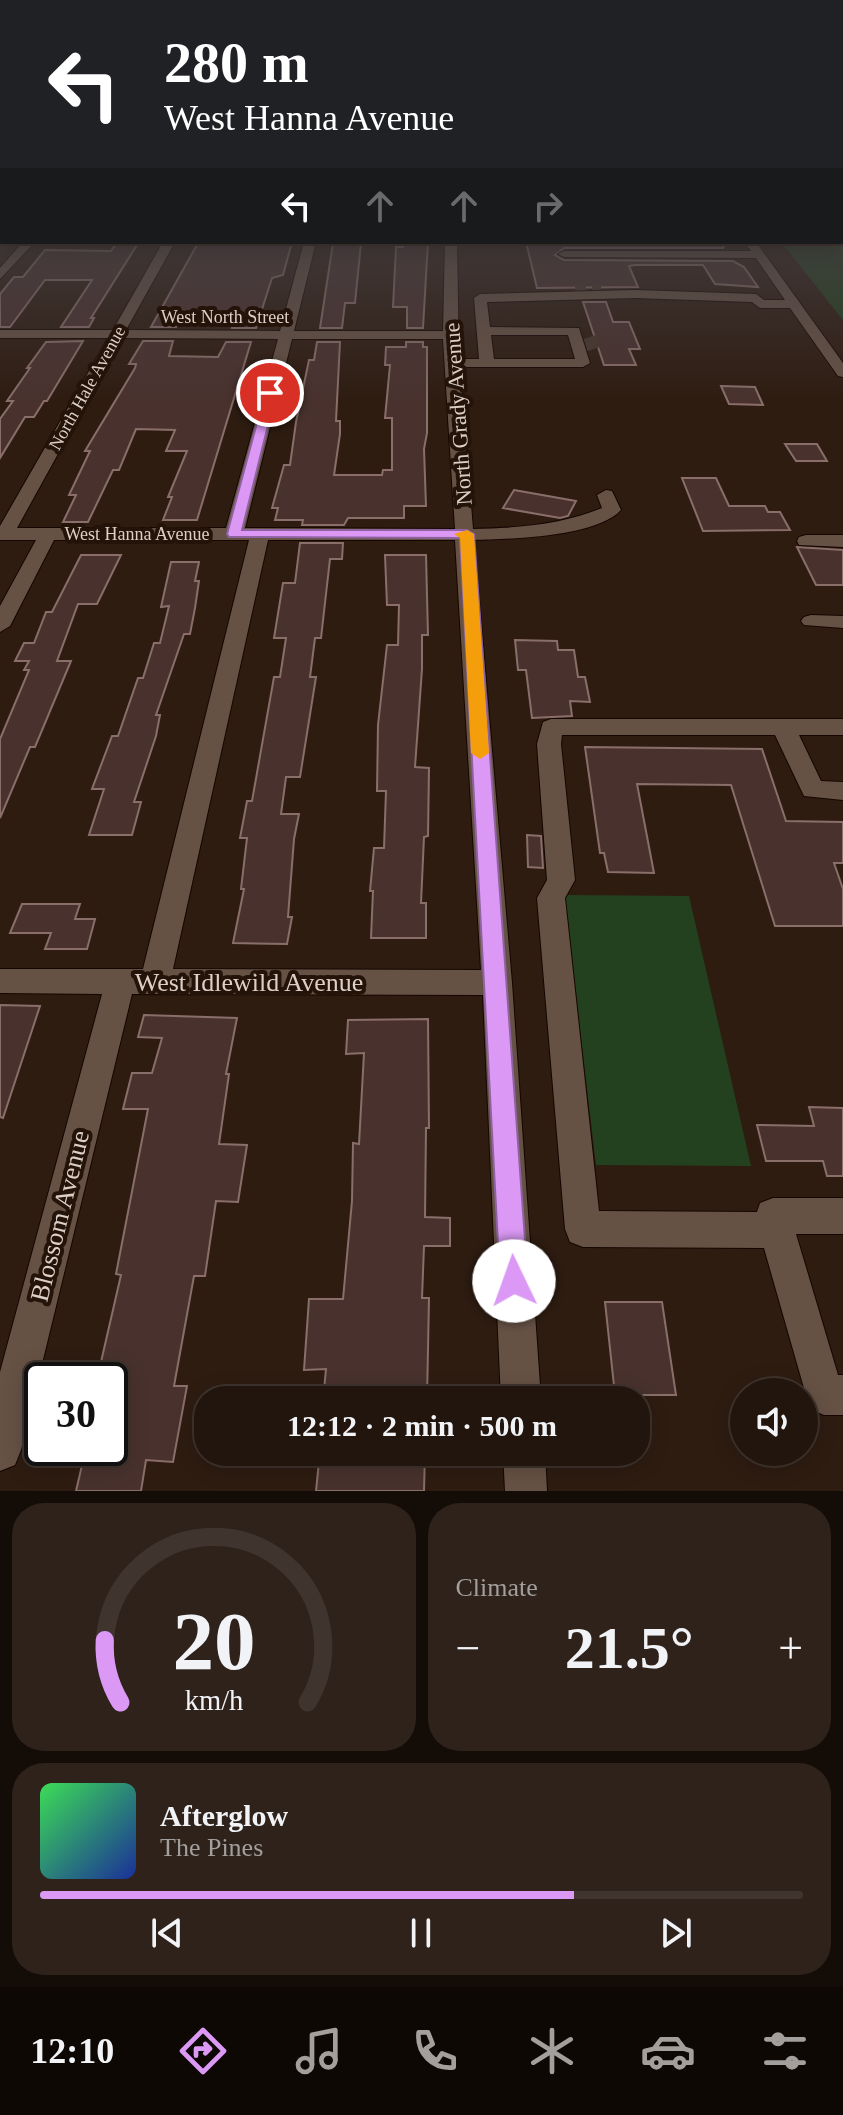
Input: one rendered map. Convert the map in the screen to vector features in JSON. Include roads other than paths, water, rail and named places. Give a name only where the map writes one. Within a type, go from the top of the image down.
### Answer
[{"type":"street","name":"North Hale Avenue","points":[[2,534],[158,262]]},
{"type":"street","points":[[234,534],[305,262]]},
{"type":"street","name":"North Grady Avenue","points":[[451,262],[450,335],[467,534],[497,983],[520,1386]]},
{"type":"street","points":[[763,262],[843,373]]},
{"type":"street","points":[[475,286],[523,287],[532,297]]},
{"type":"street","points":[[557,296],[563,291],[575,290]]},
{"type":"street","points":[[601,290],[635,294]]},
{"type":"street","points":[[487,363],[480,298],[635,294],[756,298],[764,310],[645,309]]},
{"type":"street","points":[[760,304],[793,304]]},
{"type":"street","points":[[481,310],[630,309]]},
{"type":"street","points":[[453,363],[583,363],[586,347],[574,331],[483,331]]},
{"type":"street","name":"West North Street","points":[[0,334],[450,335]]},
{"type":"street","points":[[485,347],[501,347]]},
{"type":"street","points":[[563,347],[586,347]]},
{"type":"street","name":"West Hanna Avenue","points":[[2,534],[467,534],[584,522],[612,510],[606,495]]},
{"type":"street","points":[[0,626],[48,534]]},
{"type":"street","points":[[155,982],[260,534]]},
{"type":"street","points":[[806,541],[843,541]]},
{"type":"street","points":[[811,621],[843,622]]},
{"type":"street","points":[[778,1230],[583,1229],[551,898],[561,880],[549,744],[551,727],[843,727]]},
{"type":"street","points":[[783,727],[813,790],[843,791]]},
{"type":"street","name":"West Idlewild Avenue","points":[[0,981],[497,983]]},
{"type":"street","name":"Blossom Avenue","points":[[0,1450],[120,981]]},
{"type":"street","points":[[843,1216],[773,1216],[824,1395],[843,1395]]},
{"type":"street","points":[[525,1466],[526,1491]]},
{"type":"tunnel","points":[[575,290],[601,290]]},
{"type":"tunnel","points":[[590,337],[594,349]]}]
